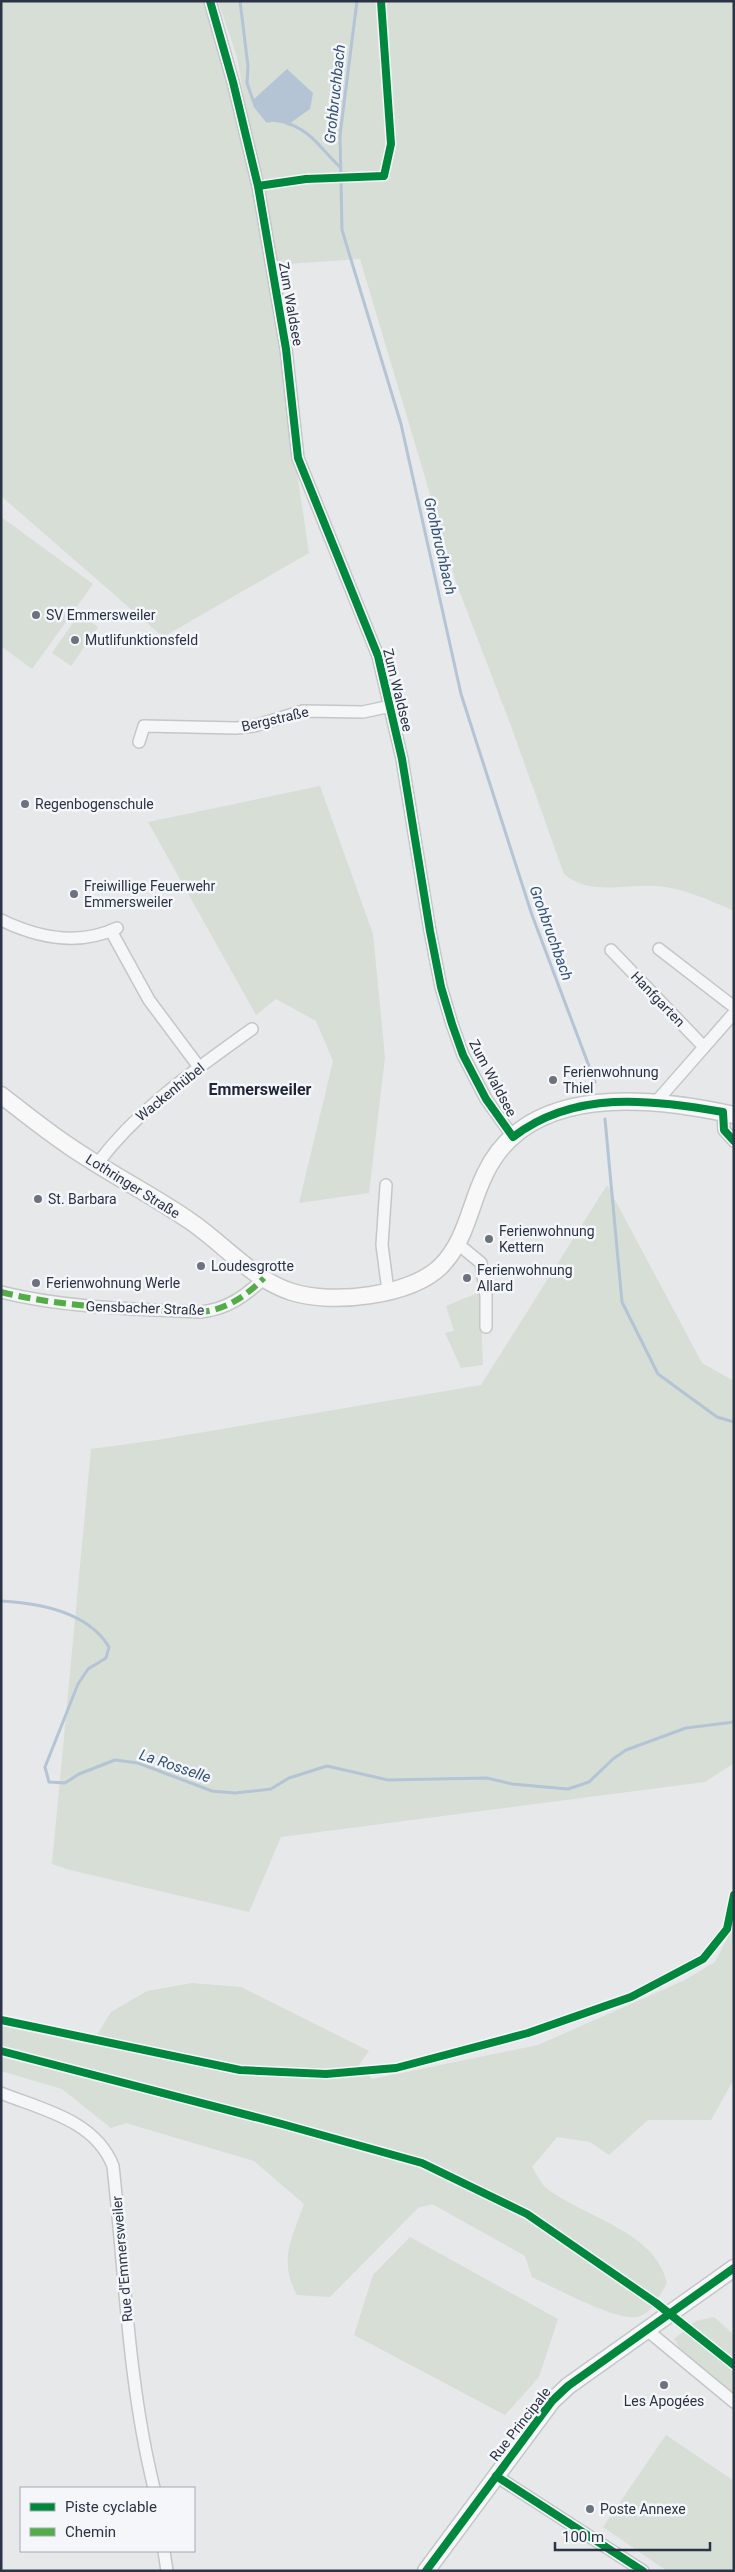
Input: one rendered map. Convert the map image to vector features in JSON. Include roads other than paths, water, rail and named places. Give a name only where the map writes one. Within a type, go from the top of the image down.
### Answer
[{"type":"main road","name":"Lothringer Straße","points":[[1,1095],[97,1164],[190,1221],[264,1278]]},
{"type":"main road","points":[[264,1278],[279,1288],[310,1297],[342,1298],[388,1291],[425,1278],[450,1256],[458,1244],[485,1173],[503,1146],[528,1125],[551,1114],[602,1103],[656,1102],[728,1113]]},
{"type":"main road","name":"Rue Principale","points":[[426,2571],[552,2401],[568,2386],[734,2268]]},
{"type":"street","name":"Zum Waldsee","points":[[210,1],[233,82],[258,186],[286,349],[298,458],[378,656],[391,706],[414,822],[430,931],[441,987],[463,1055],[486,1099],[513,1137]]},
{"type":"street","name":"Bergstraße","points":[[139,742],[144,726],[236,728],[254,726],[303,711],[362,712],[391,706]]},
{"type":"street","points":[[1,920],[32,934],[48,937],[83,937],[114,930],[150,1000],[199,1067]]},
{"type":"street","points":[[659,949],[734,1007]]},
{"type":"street","name":"Hanfgarten","points":[[611,950],[704,1047]]},
{"type":"street","points":[[656,1102],[734,1013]]},
{"type":"street","name":"Wackenhübel","points":[[97,1164],[125,1129],[158,1098],[252,1029]]},
{"type":"street","points":[[728,1113],[724,1130],[734,1142]]},
{"type":"street","points":[[386,1185],[382,1245],[388,1291]]},
{"type":"street","points":[[458,1244],[481,1263],[486,1296],[486,1327]]},
{"type":"street","name":"Gensbacher Straße","points":[[1,1292],[54,1303],[90,1307],[200,1312],[214,1311],[240,1299],[264,1278]]},
{"type":"street","name":"Rue d'Emmersweiler","points":[[1,2093],[77,2123],[94,2135],[108,2153],[113,2166],[129,2340],[142,2435],[154,2487]]},
{"type":"street","points":[[648,2330],[734,2402]]},
{"type":"street","points":[[496,2476],[643,2571]]},
{"type":"street","points":[[164,2552],[167,2571]]},
{"type":"water","points":[[287,69],[313,93],[310,109],[289,124],[267,121],[253,100]]},
{"type":"waterway","points":[[240,1],[248,66],[247,83],[255,106],[267,121],[270,121]]},
{"type":"waterway","name":"Grohbruchbach","points":[[357,1],[340,135],[342,230],[401,424],[461,694],[532,915],[595,1082]]},
{"type":"waterway","points":[[286,123],[295,126],[310,136],[341,168]]},
{"type":"waterway","name":"Grohbruchbach","points":[[605,1119],[622,1302],[658,1374],[717,1417],[734,1422]]},
{"type":"waterway","name":"La Rosselle","points":[[1,1601],[46,1607],[76,1618],[89,1625],[109,1647],[106,1658],[88,1669],[78,1684],[45,1767],[49,1782],[65,1783],[79,1774],[115,1760],[138,1763],[212,1791],[235,1793],[271,1789],[289,1778],[327,1766],[388,1780],[487,1778],[512,1784],[568,1789],[589,1782],[613,1759],[626,1750],[686,1728],[734,1722]]},
{"type":"place","name":"SV Emmersweiler","points":[[36,615]]},
{"type":"place","name":"Mutlifunktionsfeld","points":[[75,640]]},
{"type":"place","name":"Regenbogenschule","points":[[25,804]]},
{"type":"place","name":"Freiwillige Feuerwehr Emmersweiler","points":[[74,894]]},
{"type":"place","name":"Ferienwohnung Thiel","points":[[553,1080]]},
{"type":"place","name":"St. Barbara","points":[[38,1199]]},
{"type":"place","name":"Ferienwohnung Kettern","points":[[489,1239]]},
{"type":"place","name":"Loudesgrotte","points":[[201,1266]]},
{"type":"place","name":"Ferienwohnung Allard","points":[[467,1278]]},
{"type":"place","name":"Ferienwohnung Werle","points":[[36,1283]]},
{"type":"place","name":"Les Apogées","points":[[664,2385]]},
{"type":"place","name":"Poste Annexe","points":[[590,2509]]},
{"type":"district","name":"Emmersweiler","points":[[260,1089]]}]
